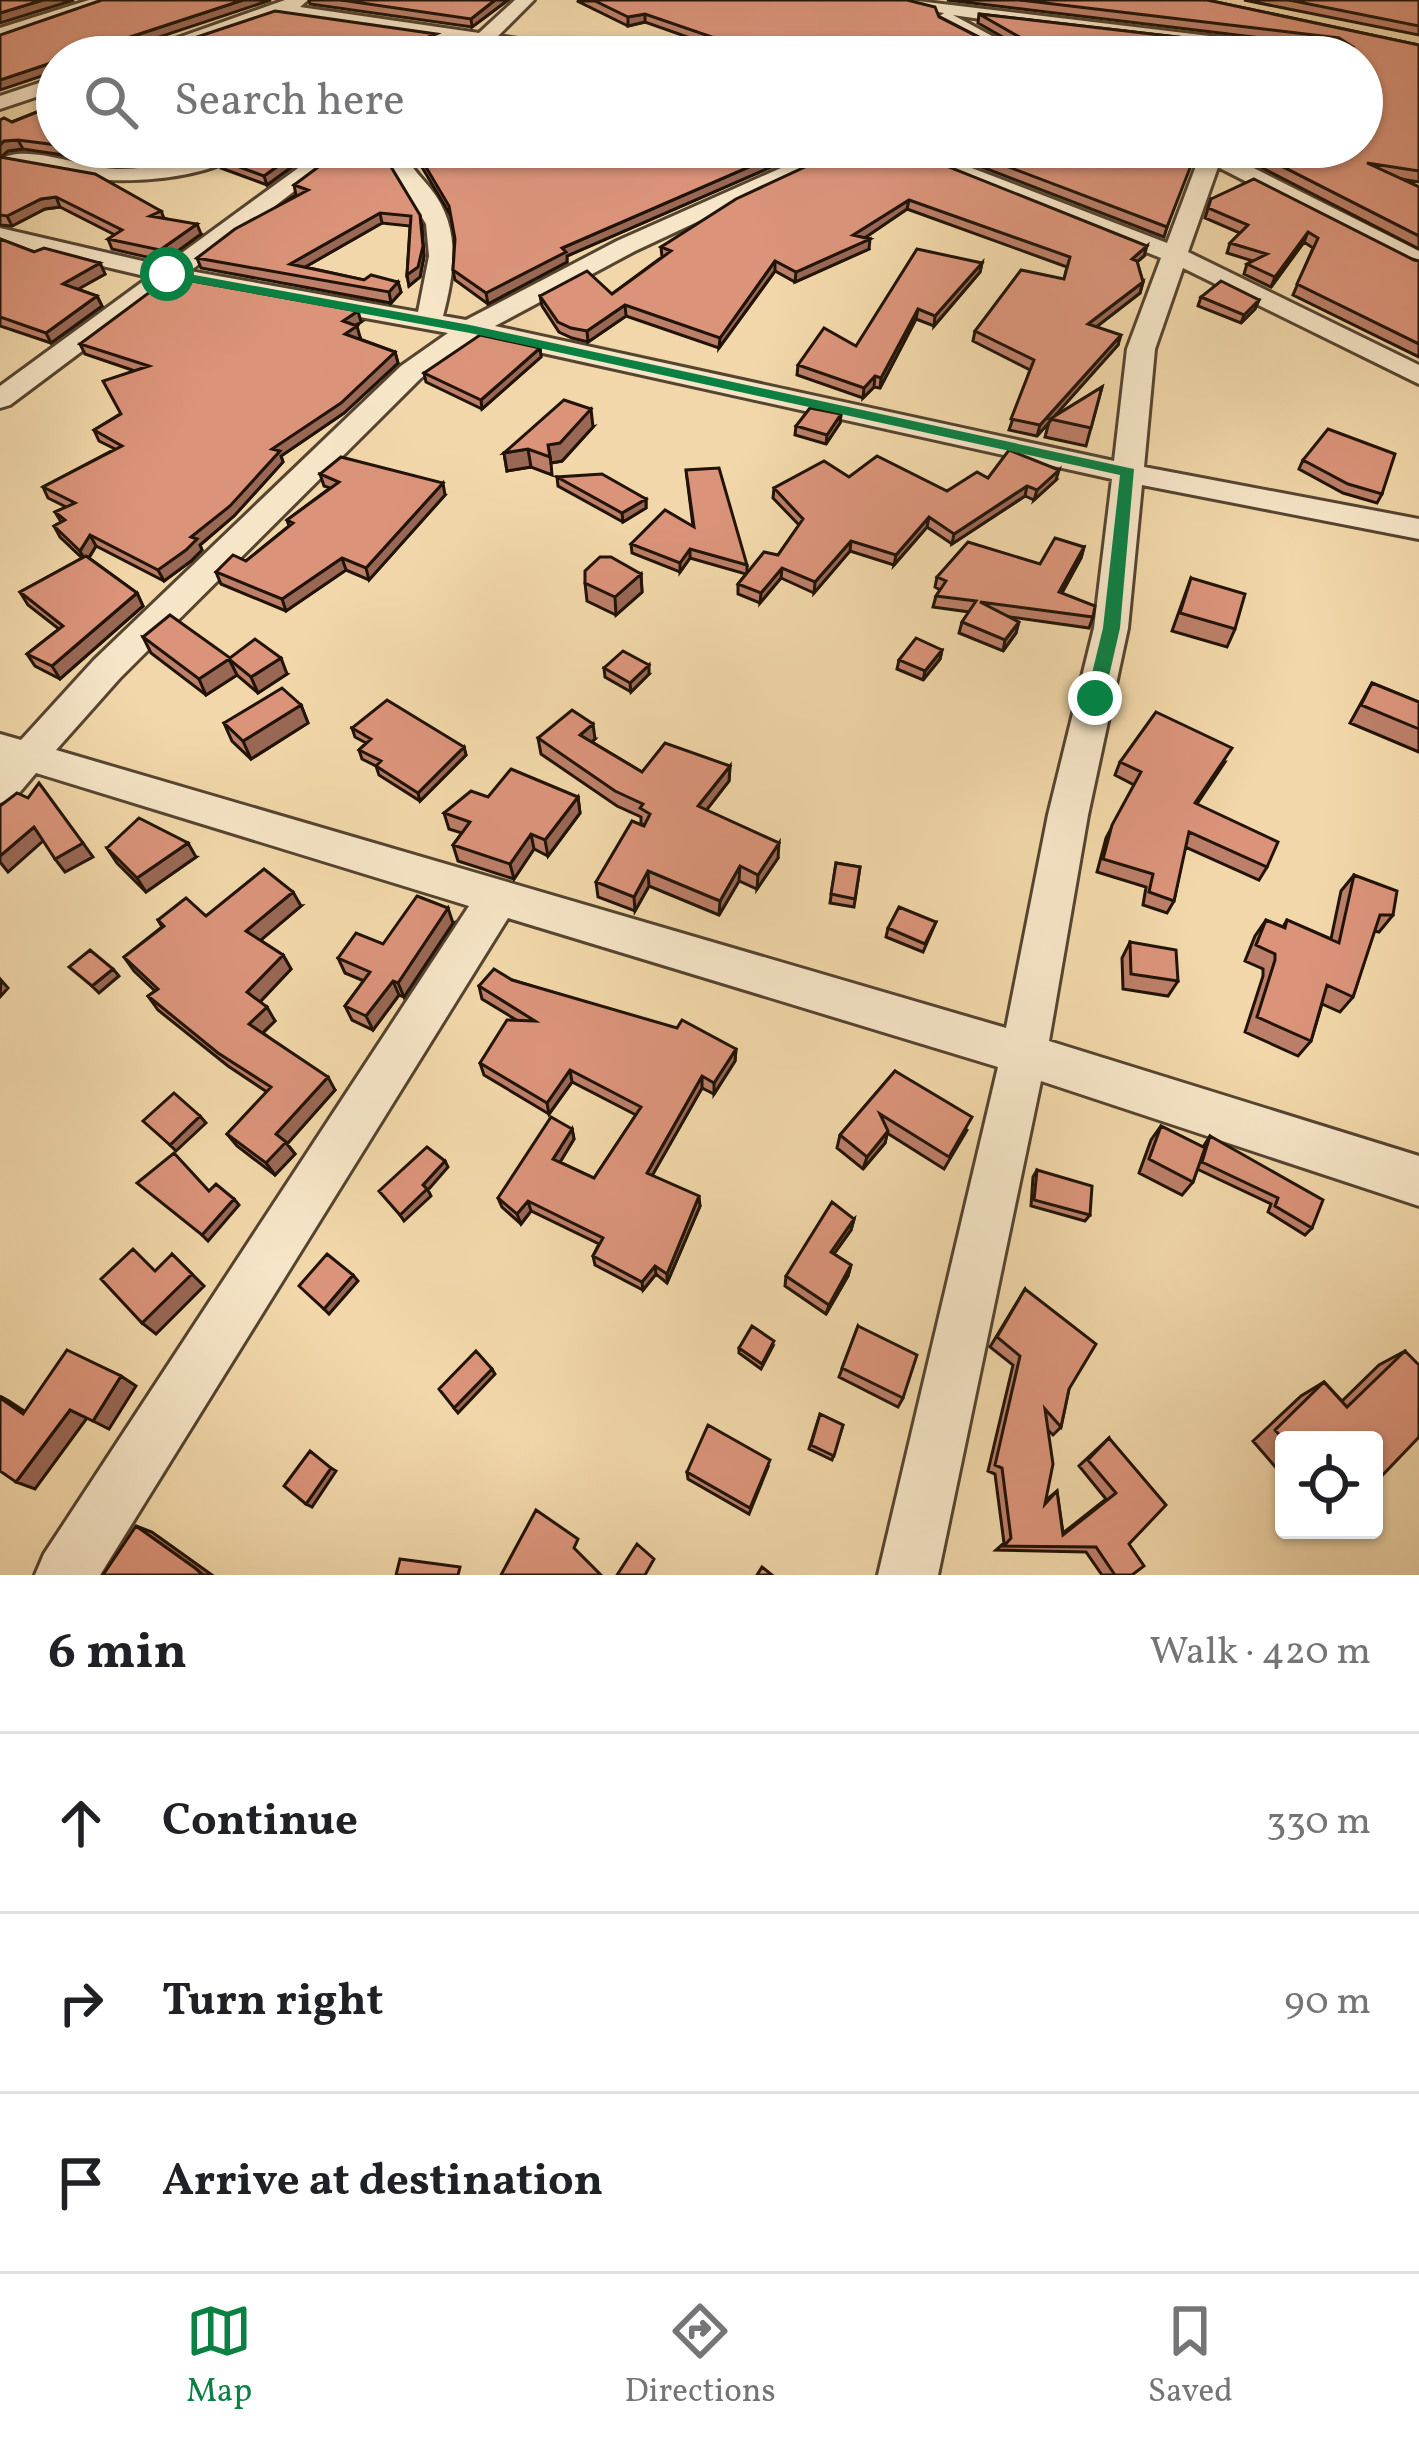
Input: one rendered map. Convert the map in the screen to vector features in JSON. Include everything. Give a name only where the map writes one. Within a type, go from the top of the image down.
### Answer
[{"type":"street","points":[[0,30],[107,0]]},
{"type":"street","points":[[196,36],[301,0]]},
{"type":"street","points":[[491,36],[525,0]]},
{"type":"street","points":[[914,1],[981,36]]},
{"type":"street","points":[[914,1],[1054,26],[1180,36]]},
{"type":"street","points":[[276,9],[474,36]]},
{"type":"street","points":[[0,103],[36,90]]},
{"type":"street","points":[[11,160],[36,158]]},
{"type":"street","points":[[55,168],[120,176],[179,168]]},
{"type":"street","points":[[0,399],[312,168]]},
{"type":"street","points":[[400,168],[424,196],[442,243],[442,276],[428,321]]},
{"type":"street","points":[[9,765],[411,372],[469,330],[626,245],[798,168]]},
{"type":"street","points":[[951,168],[1175,255],[1419,376]]},
{"type":"street","points":[[908,1575],[1024,1054],[1068,815],[1112,628],[1141,349],[1175,255],[1198,168]]},
{"type":"street","points":[[1236,168],[1419,261]]},
{"type":"street","points":[[0,235],[167,274],[428,321],[1128,472],[1419,529]]},
{"type":"street","points":[[9,765],[498,897],[1024,1054],[1419,1181]]},
{"type":"street","points":[[65,1575],[498,897]]},
{"type":"building","points":[[0,0],[43,0],[0,13]]},
{"type":"building","points":[[102,0],[243,0],[133,36],[36,36],[36,68],[0,80],[0,35]]},
{"type":"building","points":[[341,0],[495,0],[471,19]]},
{"type":"building","points":[[593,0],[907,0],[935,7],[939,17],[976,36],[709,36],[645,14],[628,17]]},
{"type":"building","points":[[1020,0],[1207,0],[1377,36],[1322,36]]},
{"type":"building","points":[[1289,0],[1419,0],[1419,26]]},
{"type":"building","points":[[275,11],[436,34],[431,36],[200,36]]},
{"type":"building","points":[[979,14],[1168,36],[1018,36]]},
{"type":"building","points":[[1383,37],[1419,45],[1419,171],[1383,165]]},
{"type":"building","points":[[36,112],[36,142],[4,141],[0,145],[0,120],[12,122]]},
{"type":"building","points":[[0,157],[36,163],[36,168],[95,174],[161,211],[150,216],[197,224],[160,250],[108,239],[122,230],[56,197],[0,215]]},
{"type":"building","points":[[242,168],[275,168],[264,176]]},
{"type":"building","points":[[317,168],[392,168],[420,215],[423,246],[418,267],[407,275],[411,216],[380,213],[290,264],[364,280],[371,275],[398,282],[389,292],[197,258],[235,229],[308,190],[294,185]]},
{"type":"building","points":[[426,168],[747,168],[562,248],[566,252],[486,293],[453,270],[455,239],[449,206]]},
{"type":"building","points":[[803,168],[952,168],[1147,246],[1132,259],[1137,261],[1143,282],[1088,324],[1121,335],[1040,425],[1011,419],[1034,360],[975,331],[1021,270],[1064,279],[1070,257],[909,200],[853,235],[870,239],[796,272],[775,261],[720,338],[625,305],[587,331],[571,328],[558,322],[540,296],[587,271],[612,294],[671,251],[661,247],[736,199]]},
{"type":"building","points":[[1011,168],[1190,168],[1167,227]]},
{"type":"building","points":[[1285,168],[1378,168],[1419,187],[1419,236]]},
{"type":"building","points":[[1254,179],[1419,261],[1419,344],[1297,284],[1318,238],[1308,232],[1275,277],[1247,264],[1267,254],[1230,243],[1248,225],[1208,208],[1211,199]]},
{"type":"building","points":[[0,239],[34,252],[44,248],[100,263],[63,284],[97,296],[46,333],[0,317]]},
{"type":"building","points":[[917,249],[982,263],[935,316],[918,309],[881,378],[875,376],[864,388],[798,365],[824,328],[856,346]]},
{"type":"building","points":[[170,277],[358,311],[343,321],[357,326],[345,334],[395,352],[341,403],[272,449],[280,451],[230,506],[191,537],[197,539],[186,550],[158,570],[90,535],[80,551],[54,526],[65,520],[55,512],[75,503],[43,487],[122,446],[94,430],[121,414],[103,381],[149,366],[80,344]]},
{"type":"building","points":[[1221,281],[1259,300],[1244,315],[1201,297]]},
{"type":"building","points":[[480,335],[540,348],[481,400],[424,373]]},
{"type":"building","points":[[1102,387],[1091,428],[1050,419]]},
{"type":"building","points":[[564,400],[591,409],[560,443],[548,445],[550,457],[528,449],[504,453]]},
{"type":"building","points":[[810,408],[841,414],[827,435],[796,426]]},
{"type":"building","points":[[1328,429],[1395,454],[1382,494],[1348,484],[1303,460]]},
{"type":"building","points":[[1009,450],[1059,470],[1037,490],[1027,486],[954,534],[929,517],[896,555],[851,541],[815,582],[782,568],[761,593],[738,584],[764,552],[778,555],[803,519],[774,488],[824,461],[849,477],[877,456],[947,491],[977,472],[988,478]]},
{"type":"building","points":[[341,457],[443,483],[366,568],[342,558],[282,599],[216,572],[233,555],[246,561],[293,523],[287,520],[339,482],[320,474]]},
{"type":"building","points":[[719,468],[747,565],[690,549],[680,563],[631,544],[665,510],[694,527],[686,470]]},
{"type":"building","points":[[602,474],[646,499],[622,513],[557,477]]},
{"type":"building","points":[[1055,538],[1084,547],[1059,592],[1095,606],[1093,617],[980,602],[1019,622],[1005,640],[962,622],[976,601],[936,596],[946,581],[937,577],[968,542],[1040,564]]},
{"type":"building","points":[[86,556],[137,593],[52,666],[27,654],[63,626],[20,592]]},
{"type":"building","points":[[600,557],[611,557],[641,574],[615,597],[585,583],[585,571]]},
{"type":"building","points":[[1191,578],[1245,594],[1235,629],[1180,613]]},
{"type":"building","points":[[170,615],[230,658],[255,639],[281,658],[251,677],[229,659],[199,679],[143,637]]},
{"type":"building","points":[[916,638],[942,650],[925,671],[899,660]]},
{"type":"building","points":[[623,651],[649,665],[630,683],[604,668]]},
{"type":"building","points":[[1372,683],[1419,702],[1419,729],[1361,705]]},
{"type":"building","points":[[282,688],[301,705],[243,741],[224,723]]},
{"type":"building","points":[[387,700],[464,747],[418,793],[376,766],[381,761],[359,750],[371,739],[352,728]]},
{"type":"building","points":[[572,710],[593,724],[580,735],[642,772],[665,743],[730,766],[698,806],[779,843],[758,875],[740,866],[720,901],[648,871],[634,897],[596,882],[632,821],[644,826],[650,814],[640,808],[643,804],[615,791],[538,738]]},
{"type":"building","points":[[1156,712],[1232,748],[1195,803],[1278,842],[1267,867],[1189,832],[1174,901],[1149,892],[1153,874],[1103,859],[1112,825],[1141,772],[1120,762]]},
{"type":"building","points":[[511,769],[578,797],[545,840],[531,834],[510,864],[453,845],[470,822],[444,813],[471,791],[488,797]]},
{"type":"building","points":[[39,783],[83,843],[55,859],[34,827],[0,856],[0,806],[17,793],[28,798]]},
{"type":"building","points":[[139,818],[188,843],[137,878],[107,848]]},
{"type":"building","points":[[836,863],[860,867],[855,899],[831,894]]},
{"type":"building","points":[[264,869],[293,892],[246,931],[283,955],[247,992],[267,1007],[249,1024],[328,1077],[276,1134],[286,1142],[266,1163],[227,1134],[271,1087],[218,1053],[148,996],[158,989],[124,957],[164,926],[158,920],[186,898],[206,916]]},
{"type":"building","points":[[1354,875],[1397,891],[1393,915],[1380,915],[1353,997],[1327,985],[1311,1041],[1257,1017],[1275,960],[1275,954],[1256,945],[1266,920],[1285,928],[1287,920],[1339,943]]},
{"type":"building","points":[[417,896],[448,908],[398,983],[393,981],[366,1016],[345,1006],[370,972],[338,958],[356,933],[383,944]]},
{"type":"building","points":[[899,907],[936,922],[925,944],[888,928]]},
{"type":"building","points":[[1130,942],[1176,950],[1178,981],[1131,974]]},
{"type":"building","points":[[90,950],[113,969],[92,986],[69,967]]},
{"type":"building","points":[[494,969],[512,980],[677,1028],[682,1020],[736,1049],[714,1083],[702,1076],[647,1173],[699,1196],[667,1274],[655,1266],[642,1282],[593,1256],[603,1238],[528,1201],[517,1214],[498,1198],[551,1117],[572,1129],[553,1159],[594,1178],[641,1107],[570,1070],[547,1103],[480,1063],[507,1020],[535,1021],[479,986]]},
{"type":"building","points":[[895,1071],[972,1117],[949,1157],[880,1114],[888,1131],[867,1157],[840,1135]]},
{"type":"building","points":[[174,1093],[200,1116],[170,1145],[143,1121]]},
{"type":"building","points":[[1161,1126],[1205,1148],[1193,1182],[1149,1159]]},
{"type":"building","points":[[1210,1136],[1323,1200],[1312,1228],[1275,1206],[1278,1198],[1202,1162]]},
{"type":"building","points":[[427,1147],[445,1161],[423,1185],[427,1189],[400,1215],[379,1191]]},
{"type":"building","points":[[174,1153],[209,1191],[216,1184],[234,1199],[202,1235],[137,1183]]},
{"type":"building","points":[[1037,1170],[1092,1186],[1090,1215],[1034,1200]]},
{"type":"building","points":[[832,1202],[854,1219],[831,1252],[851,1265],[829,1305],[786,1276]]},
{"type":"building","points":[[133,1249],[155,1271],[172,1254],[192,1274],[142,1323],[101,1279]]},
{"type":"building","points":[[327,1254],[353,1275],[324,1309],[299,1286]]},
{"type":"building","points":[[1025,1289],[1096,1344],[1069,1389],[1061,1427],[1045,1409],[1053,1464],[1045,1504],[1057,1491],[1063,1535],[1116,1493],[1088,1460],[1109,1438],[1166,1505],[1129,1544],[1144,1566],[1132,1575],[1115,1575],[1096,1547],[1004,1546],[1011,1538],[1002,1468],[995,1465],[1020,1356],[997,1337]]},
{"type":"building","points":[[752,1326],[774,1341],[762,1364],[739,1348]]},
{"type":"building","points":[[858,1326],[917,1355],[903,1398],[842,1368]]},
{"type":"building","points":[[67,1350],[121,1376],[93,1421],[70,1410],[16,1482],[0,1471],[0,1398],[23,1414]]},
{"type":"building","points":[[476,1351],[492,1369],[454,1408],[439,1389]]},
{"type":"building","points":[[1405,1351],[1419,1365],[1419,1437],[1383,1475],[1383,1431],[1275,1430],[1324,1382],[1347,1407]]},
{"type":"building","points":[[820,1414],[843,1425],[834,1456],[811,1445]]},
{"type":"building","points":[[708,1425],[770,1460],[750,1508],[687,1472]]},
{"type":"building","points":[[310,1451],[331,1468],[306,1504],[284,1486]]},
{"type":"building","points":[[536,1510],[578,1539],[574,1548],[601,1575],[501,1575]]},
{"type":"building","points":[[136,1526],[195,1568],[203,1575],[103,1575]]},
{"type":"building","points":[[637,1544],[654,1559],[645,1575],[617,1575]]},
{"type":"building","points":[[400,1559],[460,1567],[458,1575],[396,1575]]},
{"type":"route","points":[[167,274],[470,329],[1128,472],[1112,628],[1095,698]]}]
